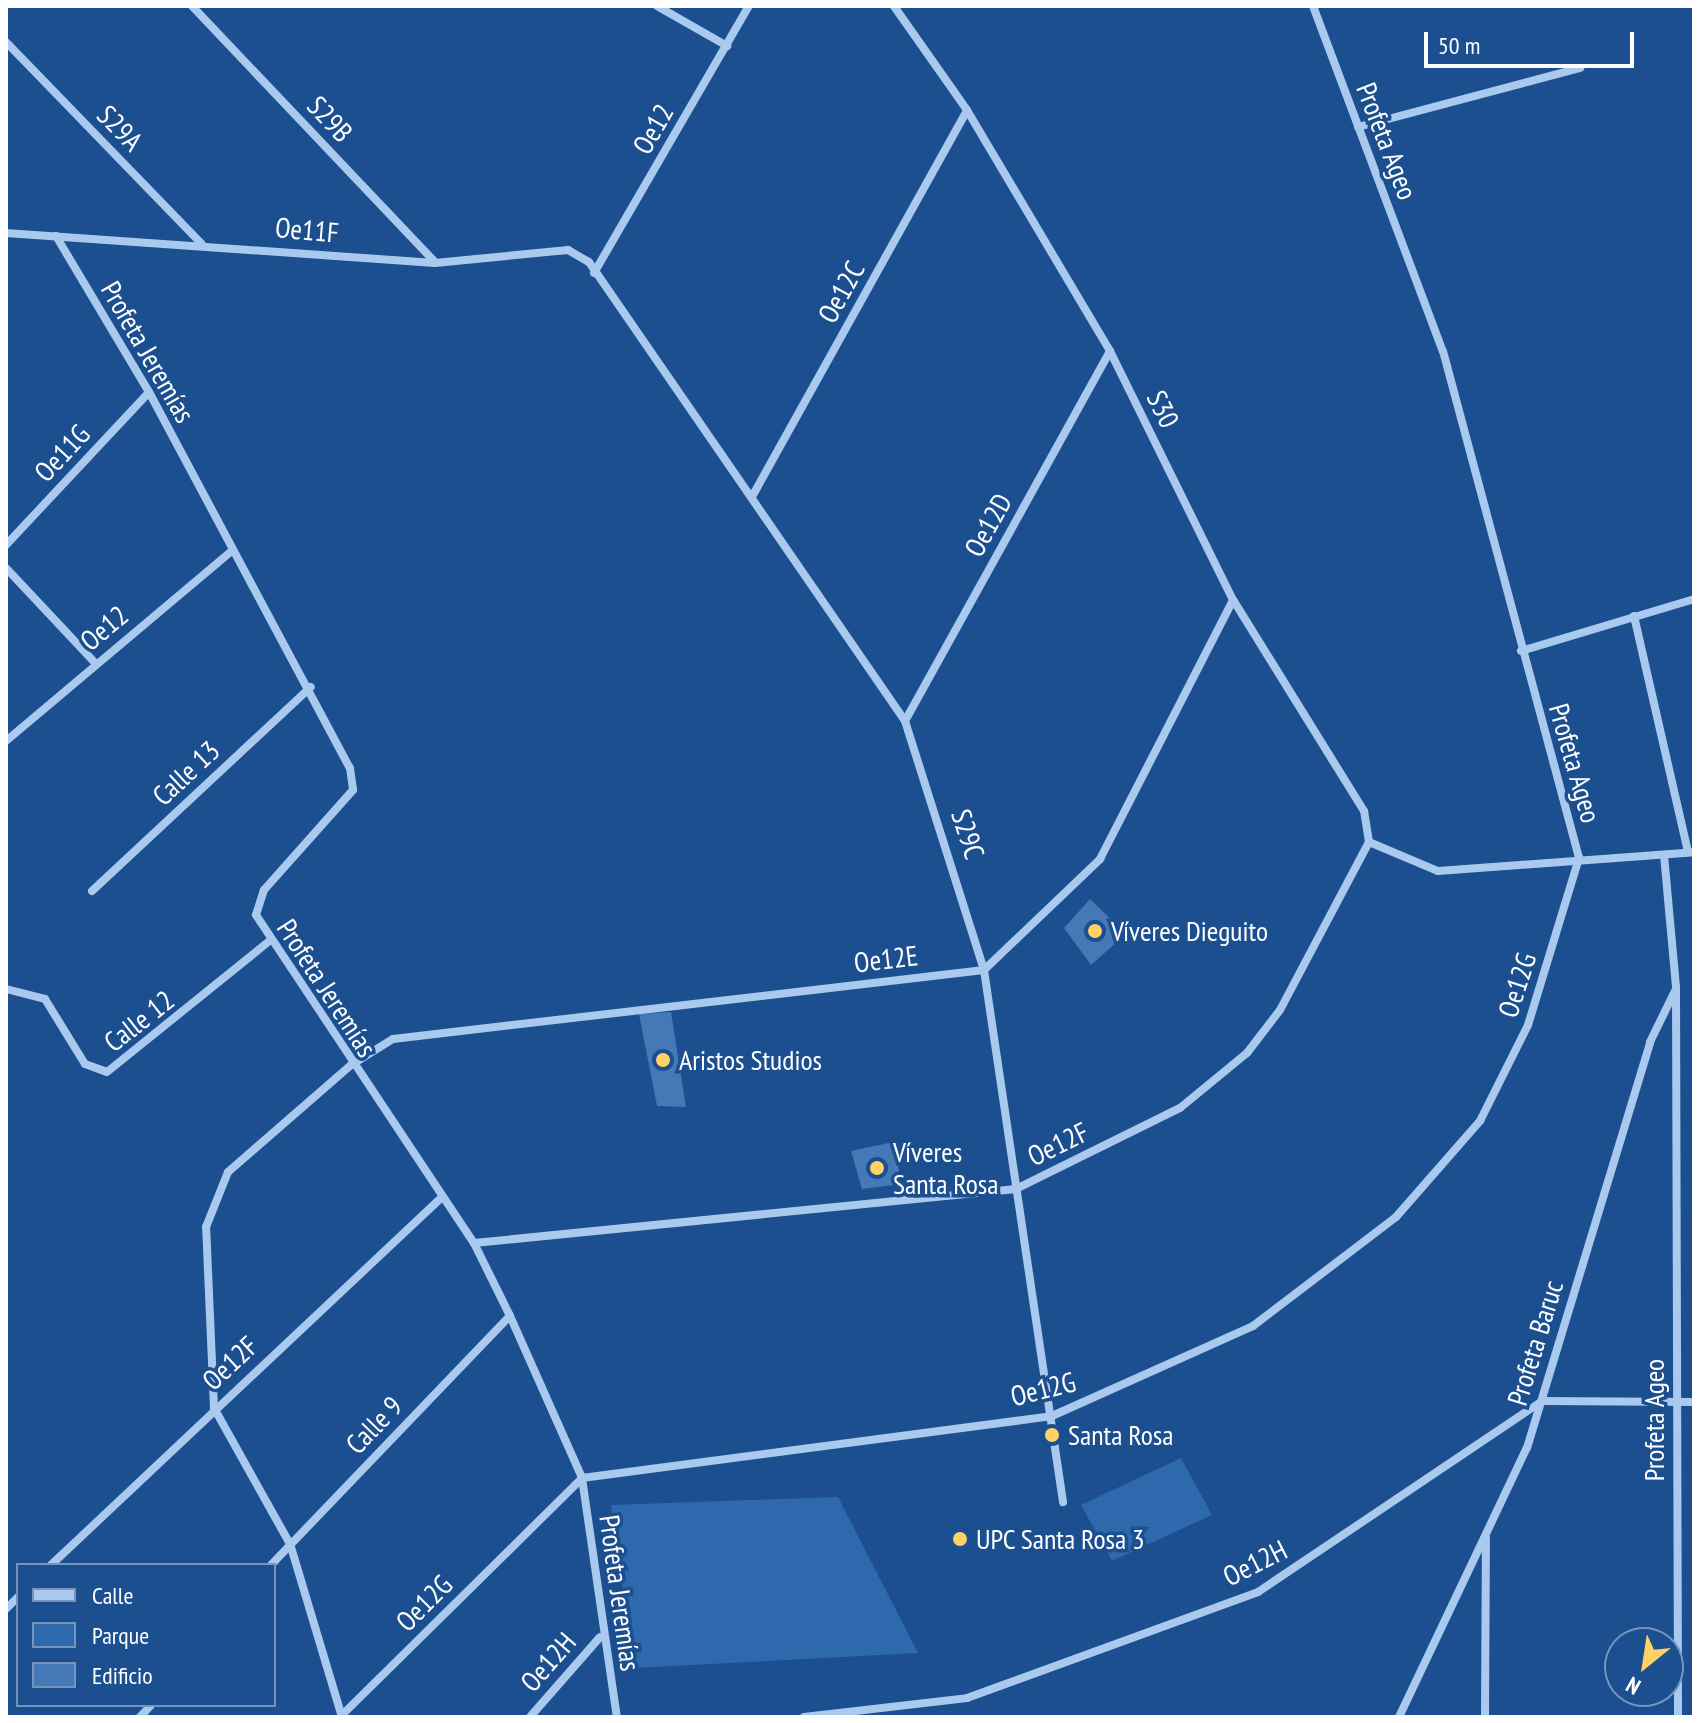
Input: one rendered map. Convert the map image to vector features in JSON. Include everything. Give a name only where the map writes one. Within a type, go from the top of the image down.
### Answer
[{"type":"street","name":"S29B","points":[[192,6],[435,263]]},
{"type":"street","points":[[657,6],[727,46]]},
{"type":"street","name":"Oe12","points":[[594,273],[749,6]]},
{"type":"street","name":"S30","points":[[894,6],[967,110],[1110,351],[1233,600],[1364,811],[1369,842]]},
{"type":"street","name":"Profeta Ageo","points":[[1313,6],[1443,351],[1579,858],[1664,855],[1676,988],[1678,1717]]},
{"type":"street","name":"S29A","points":[[6,42],[202,244]]},
{"type":"street","points":[[1358,127],[1580,68]]},
{"type":"street","name":"Oe12C","points":[[753,495],[967,110]]},
{"type":"street","name":"Oe11F","points":[[6,233],[202,244],[435,263],[568,250],[594,273]]},
{"type":"street","name":"Profeta Jeremías","points":[[56,236],[149,392],[232,551],[311,687],[350,768],[353,790],[264,890],[256,915],[268,942],[474,1243],[510,1316],[582,1478],[600,1637],[617,1717]]},
{"type":"street","name":"S29C","points":[[594,273],[753,495],[905,721],[984,970],[1063,1502]]},
{"type":"street","name":"Oe12D","points":[[905,721],[1110,351]]},
{"type":"street","name":"Oe11G","points":[[6,545],[149,392]]},
{"type":"street","name":"Oe12","points":[[6,741],[232,551]]},
{"type":"street","points":[[6,568],[96,664]]},
{"type":"street","points":[[1521,651],[1694,599]]},
{"type":"street","points":[[984,970],[1100,859],[1233,600]]},
{"type":"street","points":[[1634,616],[1691,852],[1664,855]]},
{"type":"street","name":"Calle 13","points":[[92,891],[311,687]]},
{"type":"street","points":[[1369,842],[1428,870],[1579,858]]},
{"type":"street","name":"Oe12F","points":[[474,1243],[1016,1189],[1180,1108],[1247,1053],[1280,1010],[1369,842]]},
{"type":"street","name":"Oe12G","points":[[342,1716],[582,1478],[1052,1416],[1253,1326],[1346,1259],[1439,1174],[1508,1074],[1579,858]]},
{"type":"street","name":"Calle 12","points":[[6,989],[45,999],[85,1064],[107,1072],[268,942]]},
{"type":"street","name":"Oe12E","points":[[214,1408],[206,1227],[213,1196],[228,1172],[351,1065],[393,1039],[984,970]]},
{"type":"street","name":"Profeta Baruc","points":[[1485,1717],[1486,1535],[1542,1401],[1650,1042],[1676,988]]},
{"type":"street","name":"Oe12F","points":[[53,1563],[214,1408],[442,1197]]},
{"type":"street","name":"Calle 9","points":[[273,1563],[510,1316]]},
{"type":"street","points":[[1542,1401],[1694,1402]]},
{"type":"street","name":"Oe12H","points":[[804,1717],[967,1698],[1258,1592],[1542,1401]]},
{"type":"street","points":[[214,1408],[290,1544],[342,1716]]},
{"type":"street","points":[[1399,1717],[1486,1535]]},
{"type":"street","name":"Oe12H","points":[[530,1717],[600,1637]]},
{"type":"green space","points":[[1181,1458],[1212,1515],[1112,1561],[1081,1505]]},
{"type":"green space","points":[[838,1497],[918,1653],[634,1668],[611,1505]]},
{"type":"building","name":"Víveres Dieguito","points":[[1090,899],[1126,934],[1091,965],[1064,928]]},
{"type":"building","name":"Aristos Studios","points":[[671,1012],[686,1107],[657,1106],[639,1014]]},
{"type":"building","name":"Víveres Santa Rosa","points":[[893,1142],[902,1184],[862,1189],[851,1151]]},
{"type":"place","name":"Víveres Dieguito","points":[[1095,931]]},
{"type":"place","name":"Aristos Studios","points":[[663,1060]]},
{"type":"place","name":"Víveres Santa Rosa","points":[[877,1168]]},
{"type":"place","name":"Santa Rosa","points":[[1052,1435]]},
{"type":"place","name":"UPC Santa Rosa 3","points":[[960,1539]]}]
